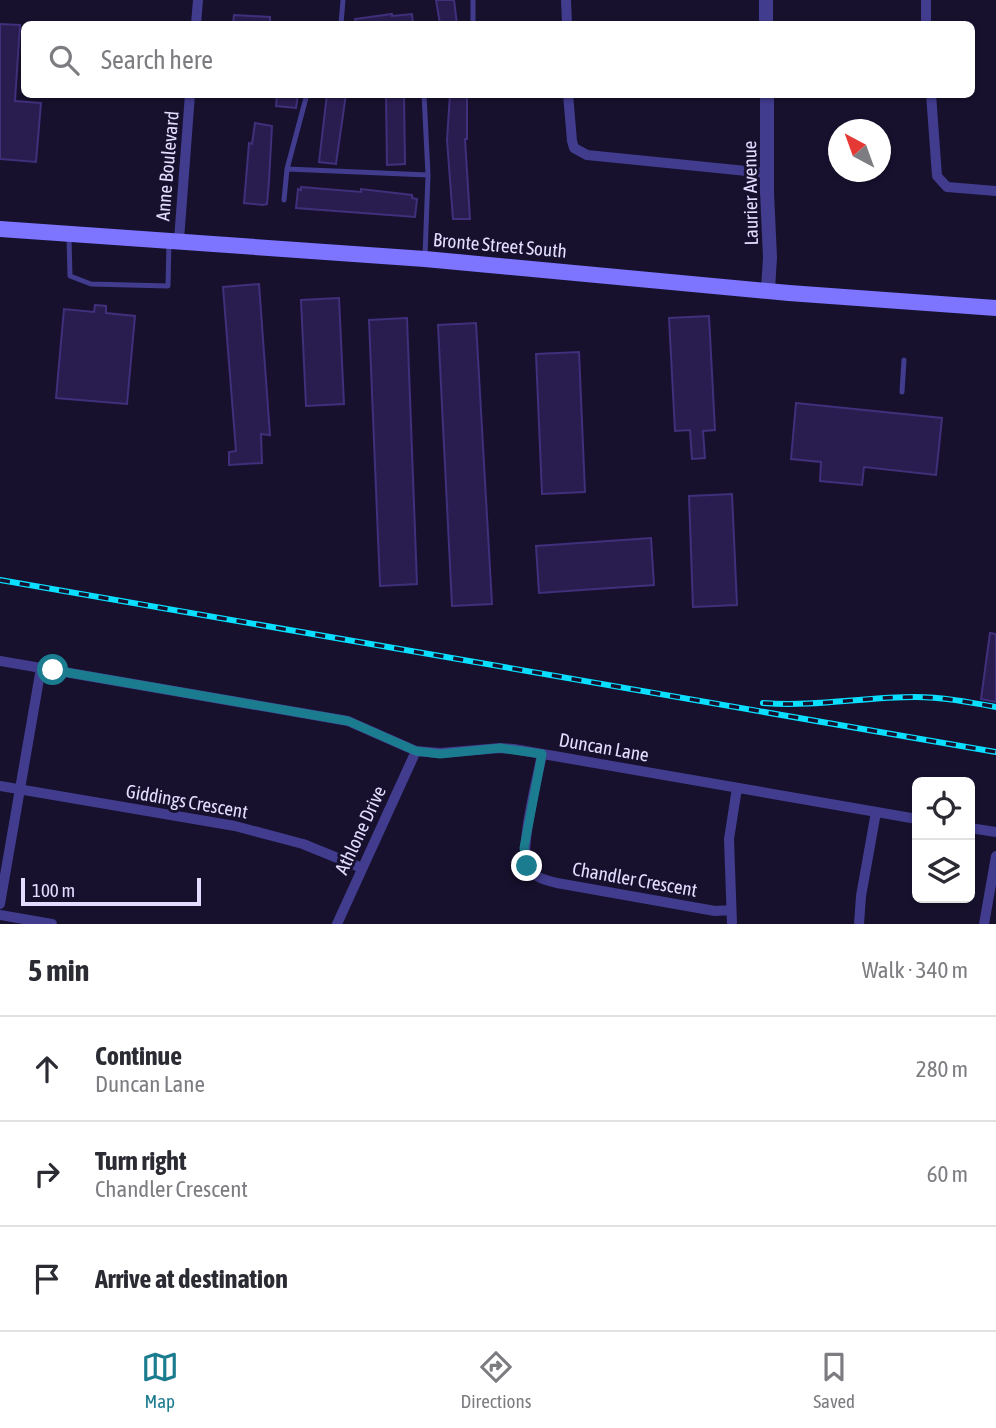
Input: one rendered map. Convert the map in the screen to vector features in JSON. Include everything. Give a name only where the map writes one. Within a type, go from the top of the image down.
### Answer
[{"type":"main road","name":"Bronte Street South","points":[[0,229],[425,259],[996,308]]},
{"type":"street","points":[[196,21],[198,0]]},
{"type":"street","points":[[566,0],[566,21]]},
{"type":"street","points":[[766,0],[766,21]]},
{"type":"street","points":[[926,0],[926,21]]},
{"type":"street","name":"Anne Boulevard","points":[[174,240],[190,98]]},
{"type":"street","points":[[568,98],[574,148],[587,155],[767,173]]},
{"type":"street","name":"Laurier Avenue","points":[[767,98],[770,257],[768,290]]},
{"type":"street","points":[[931,98],[937,176],[941,182],[947,187],[996,191]]},
{"type":"street","name":"Duncan Lane","points":[[0,661],[348,721],[416,751],[440,754],[500,748],[912,818]]},
{"type":"street","points":[[0,904],[41,668]]},
{"type":"street","name":"Athlone Drive","points":[[337,924],[416,751]]},
{"type":"street","name":"Chandler Crescent","points":[[542,754],[524,848],[527,866],[536,876],[557,883],[715,911],[731,910]]},
{"type":"street","name":"Giddings Crescent","points":[[0,786],[235,826],[303,844],[362,868]]},
{"type":"street","points":[[732,924],[729,839],[737,788]]},
{"type":"street","points":[[859,924],[861,896],[876,812]]},
{"type":"street","points":[[975,829],[996,832]]},
{"type":"street","points":[[984,924],[996,856]]},
{"type":"street","points":[[0,915],[52,924]]},
{"type":"lane","points":[[341,21],[343,0]]},
{"type":"lane","points":[[473,0],[473,21]]},
{"type":"lane","points":[[284,200],[287,169],[306,98]]},
{"type":"lane","points":[[424,98],[428,175],[425,259]]},
{"type":"lane","points":[[287,169],[428,175]]},
{"type":"lane","points":[[69,234],[70,276],[91,284],[168,286],[174,240]]},
{"type":"lane","points":[[902,392],[904,360]]},
{"type":"building","points":[[436,0],[454,0],[457,21],[440,21]]},
{"type":"building","points":[[412,14],[413,21],[355,21]]},
{"type":"building","points":[[234,15],[270,17],[270,21],[233,21]]},
{"type":"building","points":[[0,24],[20,25],[15,101],[41,103],[36,162],[0,159]]},
{"type":"building","points":[[277,98],[297,98],[296,108],[276,106]]},
{"type":"building","points":[[327,98],[345,98],[336,164],[319,162]]},
{"type":"building","points":[[386,98],[404,98],[405,164],[387,165]]},
{"type":"building","points":[[450,98],[467,98],[465,139],[470,219],[453,219],[447,140]]},
{"type":"building","points":[[255,123],[272,126],[267,204],[263,205],[244,203],[249,143],[252,144]]},
{"type":"building","points":[[301,187],[361,192],[361,189],[412,195],[412,198],[417,199],[415,217],[296,208],[298,189],[301,190]]},
{"type":"building","points":[[259,284],[270,435],[261,434],[262,463],[229,465],[229,452],[236,451],[223,287]]},
{"type":"building","points":[[339,298],[344,404],[306,406],[301,300]]},
{"type":"building","points":[[95,305],[106,306],[106,313],[135,316],[127,404],[56,398],[64,309],[94,312]]},
{"type":"building","points":[[709,316],[715,430],[703,431],[705,458],[692,459],[690,430],[675,431],[669,318]]},
{"type":"building","points":[[407,318],[417,584],[380,586],[369,320]]},
{"type":"building","points":[[476,323],[492,604],[452,606],[438,325]]},
{"type":"building","points":[[579,352],[585,492],[542,494],[536,354]]},
{"type":"building","points":[[796,403],[942,418],[936,475],[864,467],[862,485],[820,481],[821,462],[791,459]]},
{"type":"building","points":[[732,494],[737,605],[693,607],[689,496]]},
{"type":"building","points":[[651,538],[654,585],[539,593],[536,546]]},
{"type":"building","points":[[990,633],[996,634],[996,702],[981,699]]},
{"type":"railway","points":[[0,580],[996,752]]},
{"type":"railway","points":[[763,703],[801,704],[915,697],[996,707]]},
{"type":"route","points":[[53,670],[348,721],[416,751],[440,754],[500,748],[542,754],[524,848],[527,866]]}]
